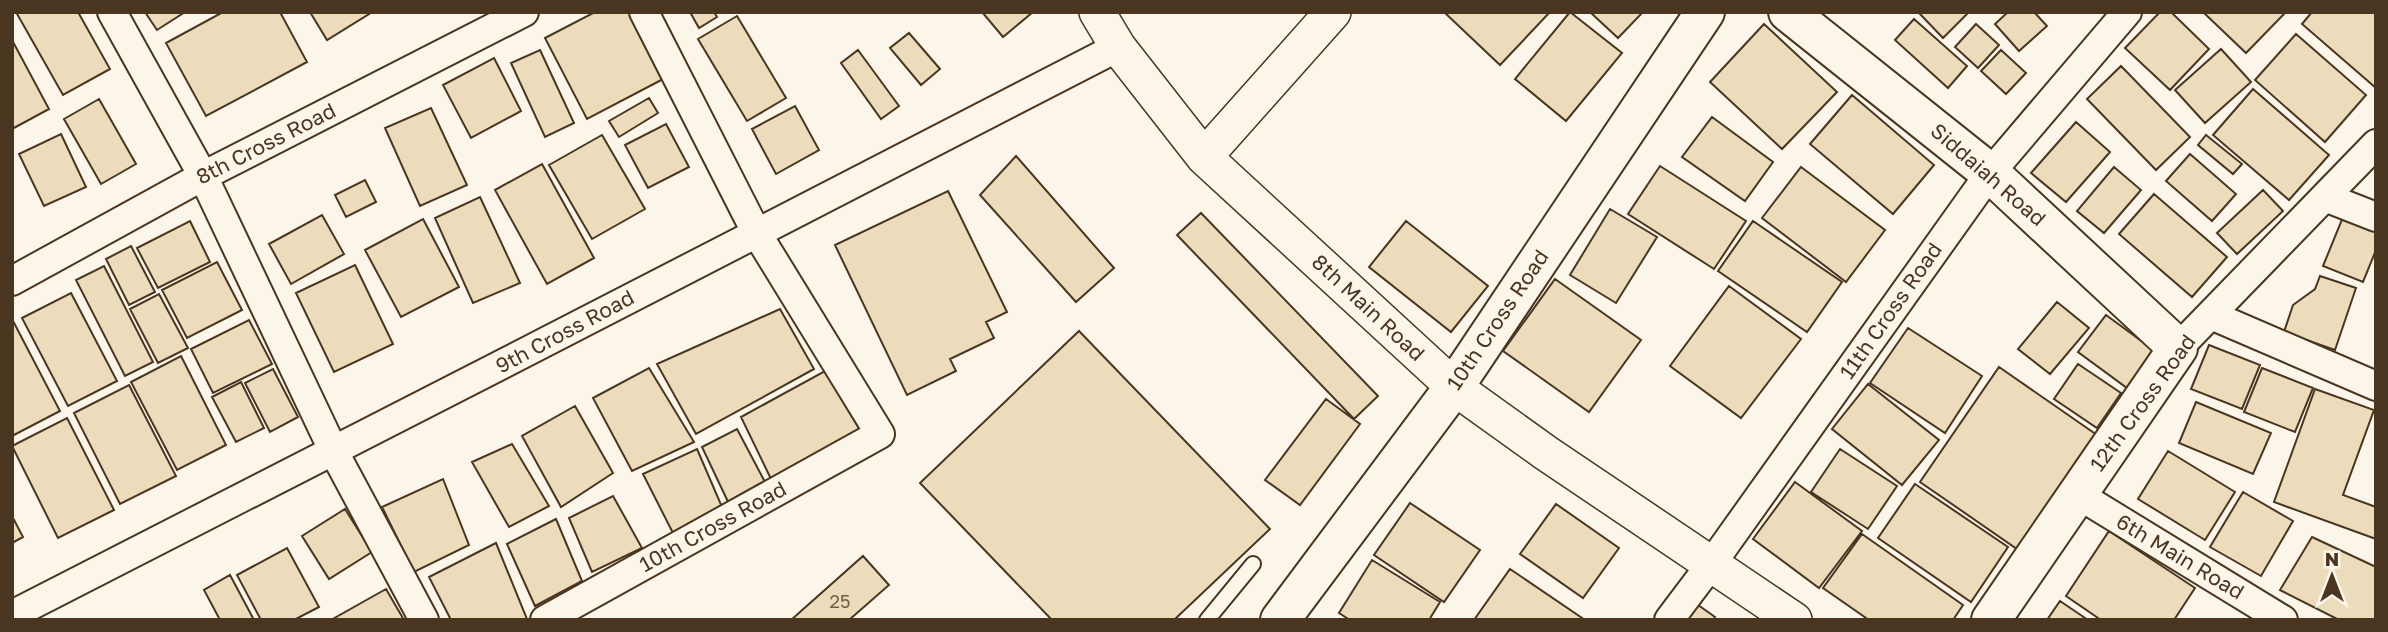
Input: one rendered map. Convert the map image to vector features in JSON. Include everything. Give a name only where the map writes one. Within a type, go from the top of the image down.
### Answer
[{"type":"main road","name":"10th Cross Road","points":[[1280,620],[1454,387],[1705,12]]},
{"type":"main road","name":"Siddaiah Road","points":[[1788,12],[1990,173],[2178,348]]},
{"type":"main road","name":"12th Cross Road","points":[[1991,620],[2178,348]]},
{"type":"street","points":[[112,12],[203,176],[334,452],[424,620]]},
{"type":"street","name":"8th Cross Road","points":[[12,281],[203,176],[524,12]]},
{"type":"street","points":[[644,12],[756,232]]},
{"type":"street","name":"8th Main Road","points":[[1097,12],[1118,47],[1204,157],[1454,387],[1546,453],[1794,620]]},
{"type":"street","points":[[1204,157],[1334,12]]},
{"type":"street","name":"11th Cross Road","points":[[1669,620],[1990,173],[2127,12]]},
{"type":"street","name":"9th Cross Road","points":[[12,615],[334,452],[1118,47]]},
{"type":"street","name":"12th Cross Road","points":[[2178,348],[2376,144]]},
{"type":"street","points":[[2325,197],[2376,218]]},
{"type":"street","name":"10th Cross Road","points":[[545,620],[880,434],[756,232]]},
{"type":"street","points":[[2211,315],[2376,386]]},
{"type":"street","name":"6th Main Road","points":[[2077,494],[2283,620]]},
{"type":"lane","points":[[1207,620],[1253,564]]},
{"type":"building","points":[[16,12],[78,12],[110,69],[63,95]]},
{"type":"building","points":[[145,12],[185,12],[157,30]]},
{"type":"building","points":[[223,12],[280,12],[307,62],[206,116],[166,43]]},
{"type":"building","points":[[310,12],[367,12],[369,14],[327,40]]},
{"type":"building","points":[[595,12],[633,12],[667,77],[587,119],[545,38]]},
{"type":"building","points":[[690,12],[714,12],[717,17],[699,28]]},
{"type":"building","points":[[982,12],[1033,12],[1003,37]]},
{"type":"building","points":[[1444,12],[1550,12],[1500,65]]},
{"type":"building","points":[[1570,12],[1622,53],[1566,121],[1515,79]]},
{"type":"building","points":[[1590,12],[1643,12],[1618,38]]},
{"type":"building","points":[[2008,12],[2034,12],[2047,26],[2019,51],[1995,24]]},
{"type":"building","points":[[2160,12],[2171,12],[2209,49],[2170,90],[2125,48]]},
{"type":"building","points":[[2203,12],[2284,12],[2285,13],[2246,53]]},
{"type":"building","points":[[2312,12],[2376,12],[2376,88],[2302,24]]},
{"type":"building","points":[[1920,14],[1967,14],[1943,38]]},
{"type":"building","points":[[737,16],[786,98],[747,121],[698,39]]},
{"type":"building","points":[[1914,19],[1967,66],[1948,88],[1895,40]]},
{"type":"building","points":[[1764,24],[1837,92],[1782,149],[1710,82]]},
{"type":"building","points":[[1976,24],[1999,45],[1978,68],[1955,47]]},
{"type":"building","points":[[909,33],[940,69],[921,85],[890,48]]},
{"type":"building","points":[[2296,34],[2366,95],[2325,142],[2255,80]]},
{"type":"building","points":[[12,40],[49,109],[12,129]]},
{"type":"building","points":[[2221,49],[2251,82],[2205,123],[2175,90]]},
{"type":"building","points":[[540,50],[574,123],[545,137],[511,63]]},
{"type":"building","points":[[858,50],[899,106],[881,119],[841,63]]},
{"type":"building","points":[[2001,50],[2026,73],[2006,94],[1981,71]]},
{"type":"building","points":[[494,58],[521,111],[471,138],[443,85]]},
{"type":"building","points":[[2121,66],[2190,137],[2156,170],[2087,99]]},
{"type":"building","points":[[2253,89],[2329,155],[2289,200],[2213,135]]},
{"type":"building","points":[[1852,95],[1934,165],[1893,214],[1810,144]]},
{"type":"building","points":[[649,98],[658,113],[619,137],[609,121]]},
{"type":"building","points":[[99,99],[136,164],[101,184],[64,119]]},
{"type":"building","points":[[795,106],[819,150],[776,174],[752,129]]},
{"type":"building","points":[[431,108],[467,185],[420,206],[385,128]]},
{"type":"building","points":[[1712,117],[1773,162],[1745,201],[1682,157]]},
{"type":"building","points":[[2076,122],[2110,152],[2066,202],[2031,173]]},
{"type":"building","points":[[666,124],[689,167],[648,188],[625,145]]},
{"type":"building","points":[[61,134],[86,187],[44,206],[19,154]]},
{"type":"building","points":[[602,135],[645,209],[592,239],[549,165]]},
{"type":"building","points":[[2206,135],[2242,164],[2233,174],[2198,145]]},
{"type":"building","points":[[2190,154],[2236,194],[2212,221],[2166,181]]},
{"type":"building","points":[[1016,156],[1114,268],[1076,302],[980,195]]},
{"type":"building","points":[[542,164],[594,258],[547,284],[495,190]]},
{"type":"building","points":[[1660,166],[1746,221],[1714,269],[1628,214]]},
{"type":"building","points":[[1801,167],[1885,230],[1846,282],[1762,218]]},
{"type":"building","points":[[2114,167],[2141,190],[2104,233],[2077,211]]},
{"type":"building","points":[[365,180],[376,202],[346,217],[335,195]]},
{"type":"building","points":[[2263,190],[2283,211],[2237,254],[2217,233]]},
{"type":"building","points":[[948,191],[1007,312],[986,322],[994,338],[950,359],[956,371],[907,395],[835,245]]},
{"type":"building","points":[[2154,194],[2227,257],[2192,297],[2119,234]]},
{"type":"building","points":[[480,197],[520,283],[473,303],[435,218]]},
{"type":"building","points":[[1610,209],[1657,237],[1616,303],[1570,275]]},
{"type":"building","points":[[1201,213],[1378,396],[1354,419],[1177,235]]},
{"type":"building","points":[[322,215],[344,254],[291,284],[269,244]]},
{"type":"building","points":[[2343,217],[2376,231],[2376,250],[2363,282],[2323,266]]},
{"type":"building","points":[[423,219],[459,287],[401,317],[365,250]]},
{"type":"building","points":[[190,221],[210,262],[158,288],[137,248]]},
{"type":"building","points":[[1406,221],[1488,286],[1451,332],[1369,267]]},
{"type":"building","points":[[1753,221],[1842,282],[1807,332],[1718,271]]},
{"type":"building","points":[[131,246],[155,292],[129,305],[106,259]]},
{"type":"building","points":[[217,262],[242,310],[187,338],[162,290]]},
{"type":"building","points":[[355,265],[393,344],[334,372],[296,293]]},
{"type":"building","points":[[104,266],[153,362],[125,376],[76,280]]},
{"type":"building","points":[[2320,276],[2356,288],[2335,350],[2284,332],[2293,305],[2315,289]]},
{"type":"building","points":[[1555,279],[1641,340],[1589,412],[1503,351]]},
{"type":"building","points":[[1729,286],[1801,339],[1741,418],[1670,366]]},
{"type":"building","points":[[71,293],[117,381],[68,406],[22,318]]},
{"type":"building","points":[[159,294],[188,348],[158,363],[130,309]]},
{"type":"building","points":[[2057,302],[2089,328],[2050,374],[2018,349]]},
{"type":"building","points":[[780,309],[814,369],[696,434],[657,364]]},
{"type":"building","points":[[2106,315],[2155,351],[2127,388],[2078,352]]},
{"type":"building","points":[[12,319],[60,411],[12,436]]},
{"type":"building","points":[[249,320],[272,364],[213,393],[191,349]]},
{"type":"building","points":[[1908,328],[1982,376],[1945,433],[1870,383]]},
{"type":"building","points":[[1079,331],[1270,529],[1174,620],[1052,620],[920,483]]},
{"type":"building","points":[[2209,345],[2260,365],[2242,409],[2191,389]]},
{"type":"building","points":[[181,356],[226,445],[177,470],[131,382]]},
{"type":"building","points":[[2078,364],[2121,393],[2097,428],[2054,399]]},
{"type":"building","points":[[1999,367],[2097,435],[2017,549],[1920,482]]},
{"type":"building","points":[[649,368],[694,442],[632,471],[593,398]]},
{"type":"building","points":[[2262,368],[2313,388],[2295,432],[2244,412]]},
{"type":"building","points":[[273,369],[298,417],[270,432],[245,383]]},
{"type":"building","points":[[825,371],[863,435],[771,479],[741,417]]},
{"type":"building","points":[[241,382],[264,428],[236,442],[212,397]]},
{"type":"building","points":[[1868,384],[1939,440],[1902,485],[1832,429]]},
{"type":"building","points":[[129,385],[176,476],[120,504],[74,413]]},
{"type":"building","points":[[2315,389],[2374,410],[2343,495],[2376,507],[2376,539],[2274,502]]},
{"type":"building","points":[[1326,399],[1360,424],[1300,505],[1265,480]]},
{"type":"building","points":[[2196,402],[2271,433],[2253,474],[2179,443]]},
{"type":"building","points":[[575,406],[613,473],[561,507],[522,436]]},
{"type":"building","points":[[67,418],[114,510],[58,538],[12,446]]},
{"type":"building","points":[[737,429],[766,484],[730,506],[702,447]]},
{"type":"building","points":[[512,444],[549,506],[509,527],[472,462]]},
{"type":"building","points":[[697,449],[725,514],[676,539],[643,474]]},
{"type":"building","points":[[1840,449],[1897,486],[1868,529],[1811,492]]},
{"type":"building","points":[[2168,451],[2235,492],[2205,540],[2138,499]]},
{"type":"building","points":[[443,479],[469,545],[414,572],[382,507]]},
{"type":"building","points":[[1795,482],[1862,531],[1819,588],[1753,539]]},
{"type":"building","points":[[1915,484],[2008,547],[1971,602],[1878,538]]},
{"type":"building","points":[[2243,492],[2293,521],[2261,576],[2210,547]]},
{"type":"building","points":[[613,496],[642,548],[592,572],[569,518]]},
{"type":"building","points":[[1410,503],[1480,550],[1444,602],[1374,555]]},
{"type":"building","points":[[1556,504],[1619,548],[1583,598],[1520,554]]},
{"type":"building","points":[[345,509],[372,552],[329,579],[302,536]]},
{"type":"building","points":[[12,516],[23,537],[12,543]]},
{"type":"building","points":[[556,519],[582,581],[535,606],[507,544]]},
{"type":"building","points":[[2109,531],[2195,588],[2174,620],[2101,620],[2066,596]]},
{"type":"building","points":[[1862,534],[1963,605],[1953,620],[1869,620],[1823,588]]},
{"type":"building","points":[[2312,537],[2376,567],[2376,620],[2339,620],[2280,590]]},
{"type":"building","points":[[496,543],[527,619],[451,620],[429,577]]},
{"type":"building","points":[[287,548],[319,607],[294,620],[261,620],[237,575]]},
{"type":"building","points":[[863,556],[889,585],[849,620],[791,620]]},
{"type":"building","points":[[1372,560],[1440,602],[1429,620],[1350,620],[1339,613]]},
{"type":"building","points":[[1510,569],[1585,620],[1474,620]]},
{"type":"building","points":[[230,575],[254,620],[220,620],[204,590]]},
{"type":"building","points":[[386,589],[404,620],[331,620]]},
{"type":"building","points":[[1691,600],[1715,617],[1713,620],[1677,620]]},
{"type":"building","points":[[2060,601],[2088,620],[2047,620]]}]
